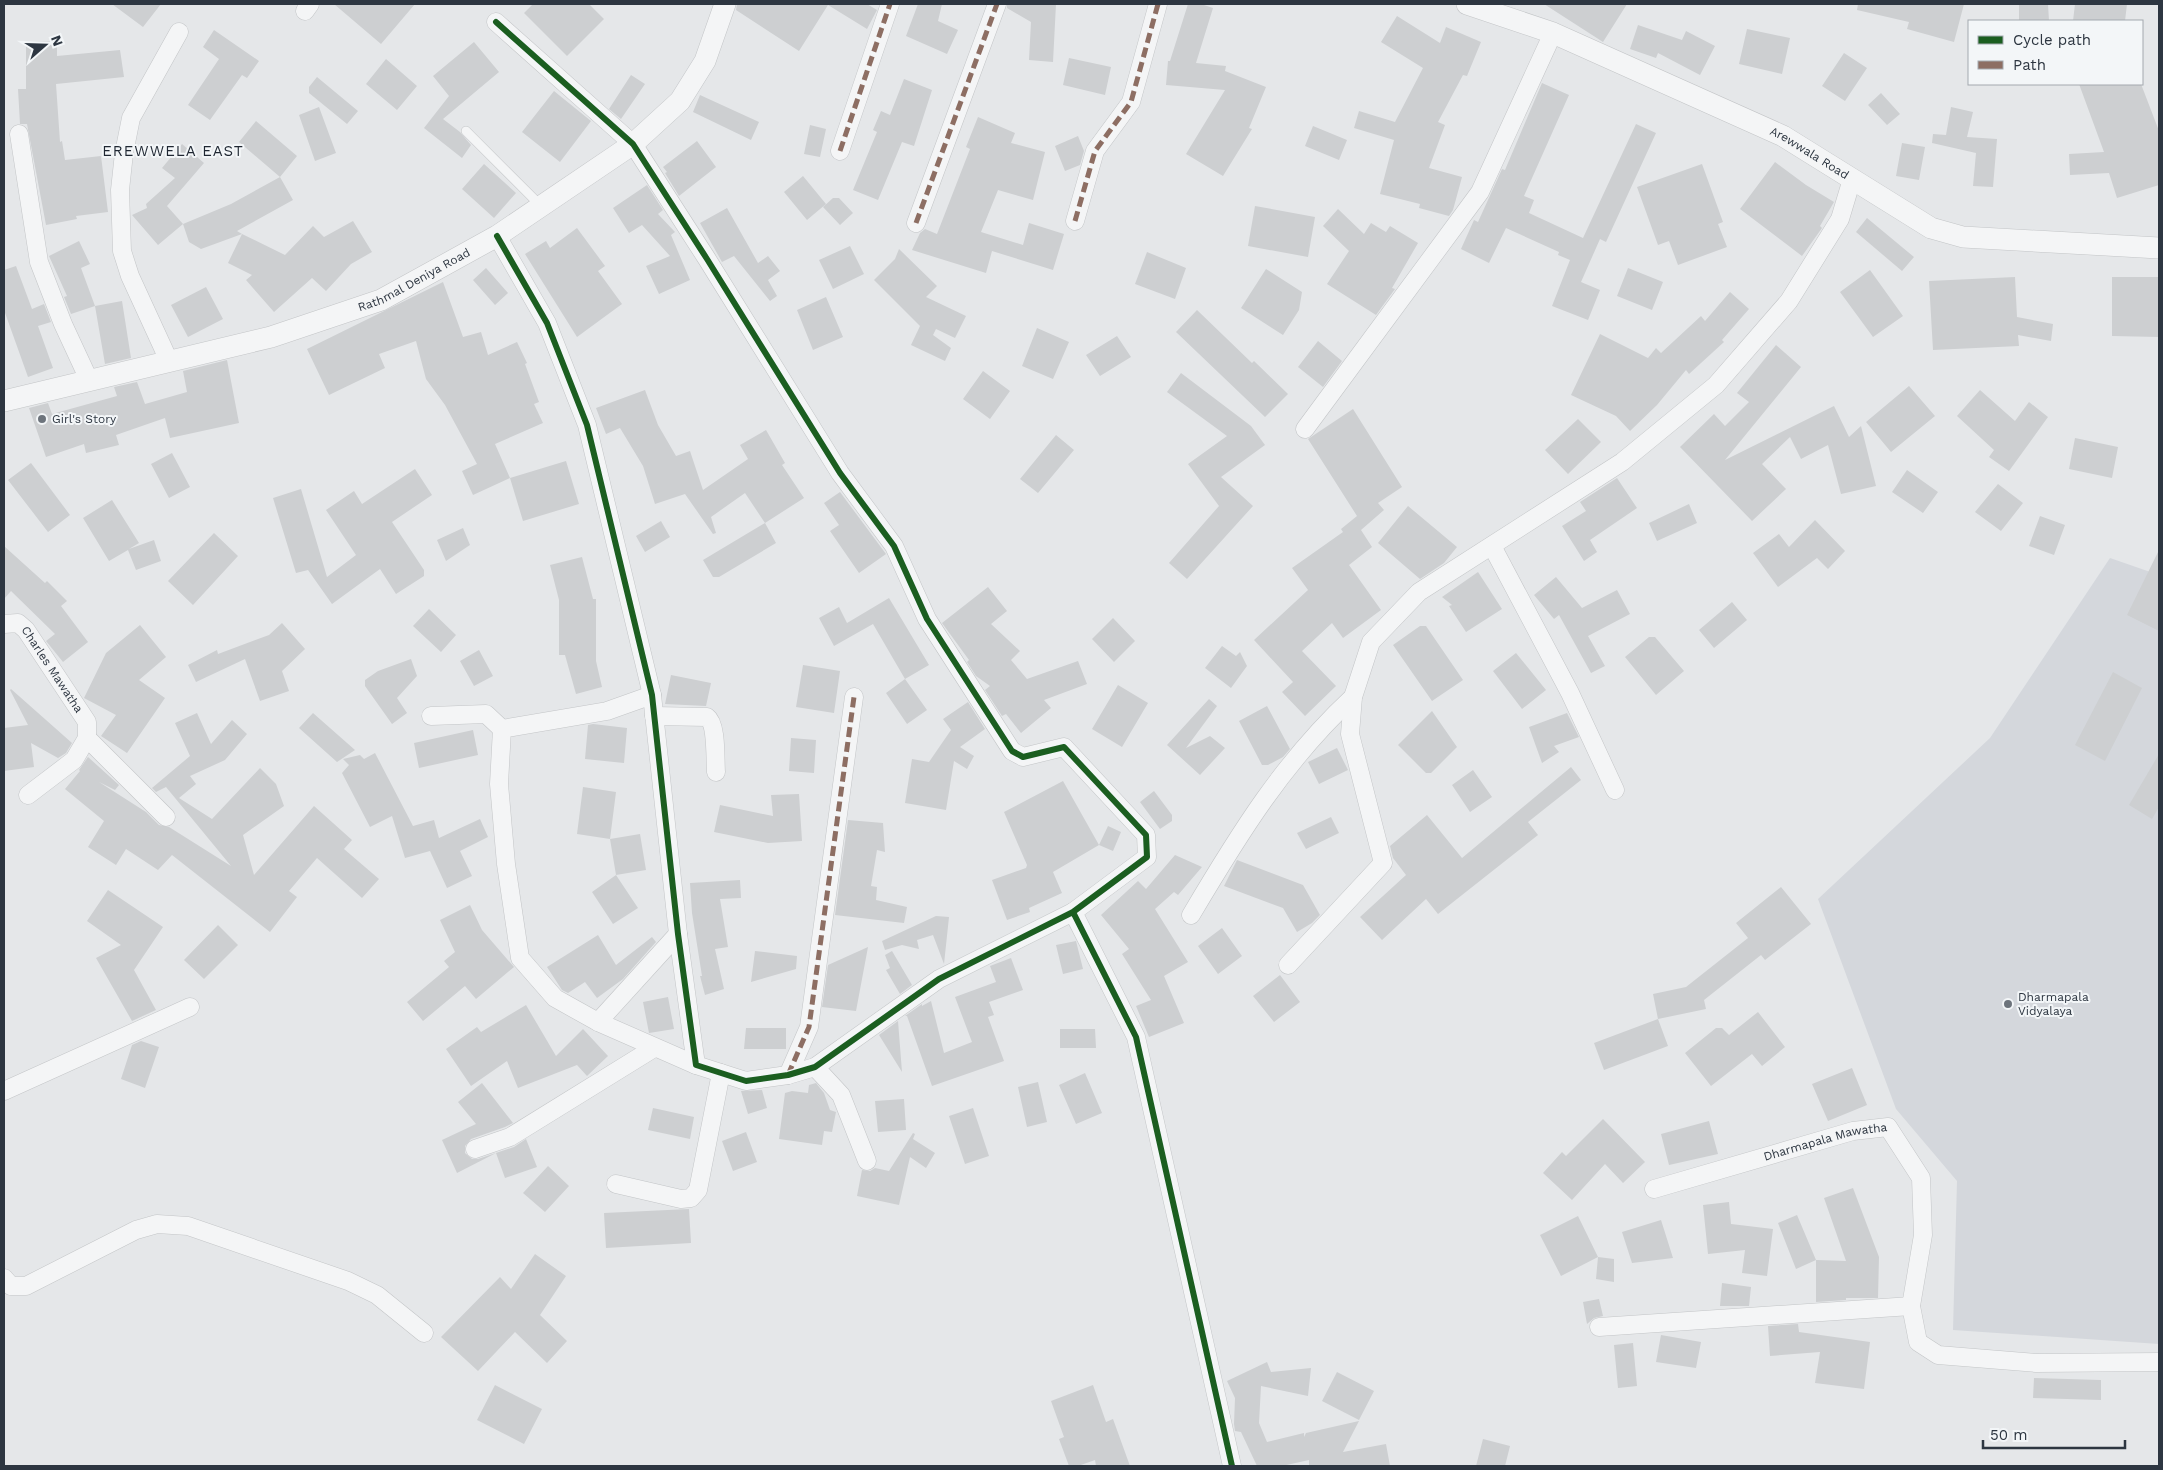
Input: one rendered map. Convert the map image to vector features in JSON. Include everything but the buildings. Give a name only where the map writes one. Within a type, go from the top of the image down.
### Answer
[{"type":"street","name":"Rathmal Deniya Road","points":[[4,401],[271,337],[381,300],[497,236],[633,144],[680,101],[705,61],[725,4]]},
{"type":"street","points":[[840,151],[890,4]]},
{"type":"street","points":[[916,223],[997,4]]},
{"type":"street","points":[[1075,221],[1095,151],[1131,102],[1158,4]]},
{"type":"street","name":"Arewwala Road","points":[[1467,4],[1553,33],[1784,136],[1931,228],[1962,237],[2159,248]]},
{"type":"street","points":[[431,716],[486,714],[502,729],[500,784],[503,834],[520,958],[555,998],[598,1022],[696,1066],[746,1081],[788,1075],[815,1067],[939,979],[1073,912],[1147,857],[1146,835],[1064,746],[1023,757],[1012,751],[927,619],[894,546],[840,473],[633,144],[496,22]]},
{"type":"street","points":[[169,361],[130,276],[122,251],[120,190],[124,153],[131,118],[179,32]]},
{"type":"street","points":[[1305,429],[1480,192],[1553,33]]},
{"type":"street","points":[[19,134],[39,262],[62,324],[89,380]]},
{"type":"street","points":[[1288,965],[1383,863],[1350,734],[1353,697],[1371,642],[1419,592],[1622,462],[1716,385],[1789,301],[1840,219],[1852,179]]},
{"type":"street","points":[[497,236],[547,322],[587,425],[652,695],[678,934],[696,1066]]},
{"type":"street","points":[[1492,546],[1570,694],[1615,790]]},
{"type":"street","name":"Charles Mawatha","points":[[4,624],[18,623],[26,630],[87,722],[88,738]]},
{"type":"street","points":[[502,729],[608,711],[652,695]]},
{"type":"street","points":[[788,1075],[809,1027],[854,697]]},
{"type":"street","points":[[1191,915],[1235,840],[1288,765],[1353,697]]},
{"type":"street","points":[[654,716],[707,717],[711,719],[716,772]]},
{"type":"street","points":[[28,795],[74,760],[88,738],[166,817]]},
{"type":"street","points":[[1073,912],[1136,1037],[1232,1466]]},
{"type":"street","points":[[598,1022],[678,934]]},
{"type":"street","points":[[4,1091],[190,1007]]},
{"type":"street","points":[[475,1149],[510,1137],[654,1048]]},
{"type":"street","points":[[815,1067],[841,1095],[866,1161]]},
{"type":"street","points":[[616,1184],[681,1199],[692,1198],[698,1190],[721,1073]]},
{"type":"street","name":"Dharmapala Mawatha","points":[[1654,1189],[1853,1131],[1888,1127],[1922,1178],[1923,1235],[1912,1306],[1918,1342],[1938,1355],[2036,1363],[2159,1362]]},
{"type":"street","points":[[4,1278],[11,1286],[26,1286],[136,1230],[157,1224],[188,1226],[348,1281],[377,1295],[424,1333]]},
{"type":"street","points":[[1599,1327],[1912,1306]]},
{"type":"lane","points":[[466,131],[541,206]]},
{"type":"shaded area","name":"Dharmapala Vidyalaya","points":[[2110,558],[2159,575],[2159,1344],[1953,1330],[1957,1181],[1896,1109],[1818,899],[1990,738]]},
{"type":"marked path","points":[[840,151],[890,4]]},
{"type":"marked path","points":[[916,223],[997,4]]},
{"type":"marked path","points":[[1075,221],[1095,151],[1131,102],[1158,4]]},
{"type":"marked path","points":[[788,1075],[809,1027],[854,697]]},
{"type":"cycle path","points":[[496,22],[633,144],[840,473],[894,546],[927,619],[1012,751],[1023,757],[1064,747],[1146,835],[1147,857],[1073,912],[1136,1037],[1232,1466]]},
{"type":"cycle path","points":[[497,236],[547,323],[587,425],[652,695],[678,934],[696,1065],[746,1081],[788,1075],[815,1067],[939,979],[1073,912]]},
{"type":"place","name":"Girl's Story","points":[[42,419]]},
{"type":"place","name":"Dharmapala Vidyalaya","points":[[2008,1004]]},
{"type":"district","name":"EREWWELA EAST","points":[[173,151]]}]
